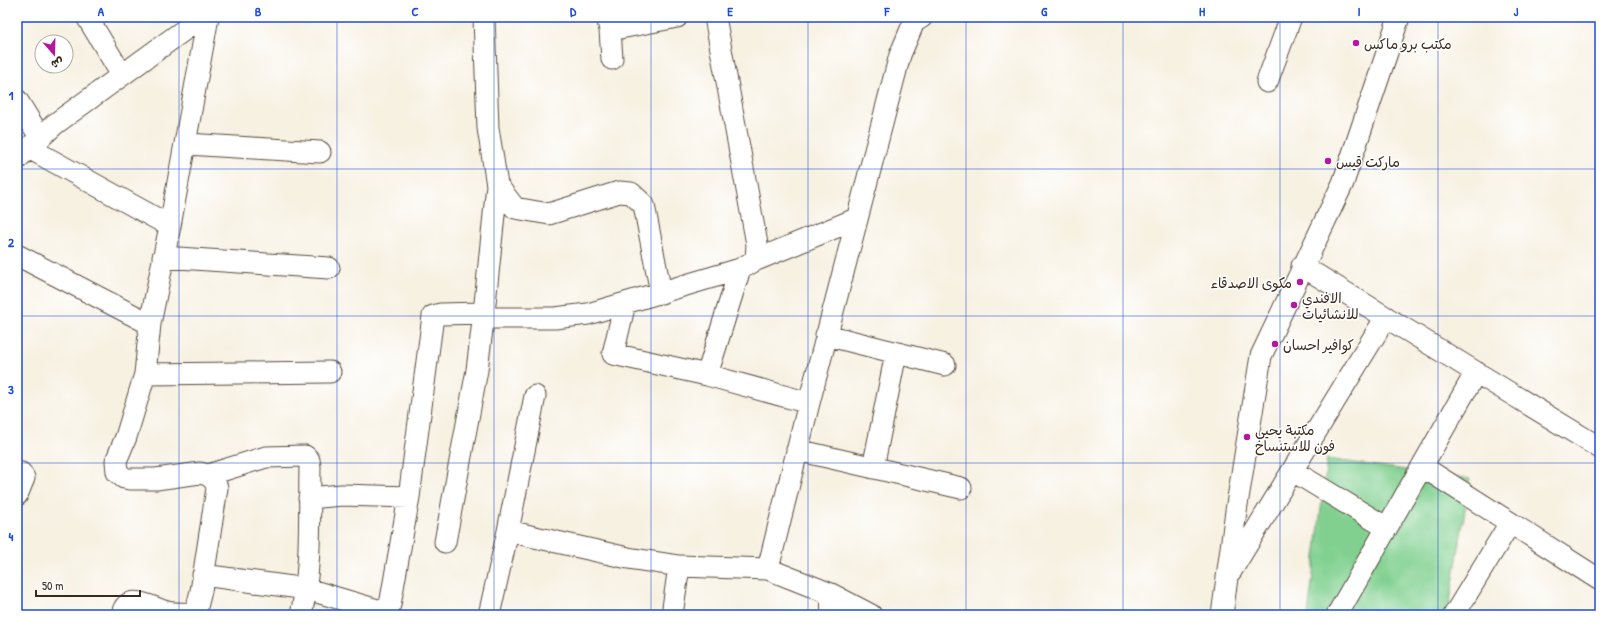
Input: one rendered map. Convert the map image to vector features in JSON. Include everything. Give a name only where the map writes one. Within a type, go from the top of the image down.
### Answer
[{"type":"street","points":[[88,17],[122,74]]},
{"type":"street","points":[[29,148],[55,124],[202,17]]},
{"type":"street","points":[[122,615],[123,610],[127,605],[139,602],[164,611],[195,614],[201,592],[217,488],[215,481],[208,475],[200,473],[156,479],[124,478],[117,472],[116,461],[126,437],[145,374],[150,324],[186,144],[208,17]]},
{"type":"street","points":[[445,542],[477,370],[497,185],[488,128],[484,17]]},
{"type":"street","points":[[612,59],[609,23],[677,17]]},
{"type":"street","points":[[707,375],[748,264],[757,244],[715,17]]},
{"type":"street","points":[[1267,82],[1291,17]]},
{"type":"street","points":[[768,569],[856,219],[891,94],[900,55],[914,19]]},
{"type":"street","points":[[1222,615],[1236,512],[1261,356],[1302,266],[1343,183],[1394,19]]},
{"type":"street","points":[[17,100],[29,148],[170,226]]},
{"type":"street","points":[[186,144],[320,152]]},
{"type":"street","points":[[497,185],[514,208],[549,214],[619,192],[631,193],[644,205],[661,293]]},
{"type":"street","points":[[203,575],[307,589],[381,613],[390,605],[409,497],[433,316],[440,314],[555,318],[588,314],[661,293],[748,264],[856,219]]},
{"type":"street","points":[[17,255],[150,324]]},
{"type":"street","points":[[163,257],[329,268]]},
{"type":"street","points":[[1302,266],[1600,448]]},
{"type":"street","points":[[625,304],[613,354],[707,375],[809,403]]},
{"type":"street","points":[[1227,578],[1386,317]]},
{"type":"street","points":[[826,335],[945,365]]},
{"type":"street","points":[[873,468],[896,353]]},
{"type":"street","points":[[145,374],[330,372]]},
{"type":"street","points":[[1337,615],[1476,372]]},
{"type":"street","points":[[489,615],[508,531],[535,396]]},
{"type":"street","points":[[797,450],[962,488]]},
{"type":"street","points":[[208,475],[266,457],[305,456],[309,460],[309,539],[307,589],[301,615]]},
{"type":"street","points":[[1422,467],[1600,580]]},
{"type":"street","points":[[1293,471],[1387,528]]},
{"type":"street","points":[[17,472],[22,473],[24,478],[17,495]]},
{"type":"street","points":[[309,498],[342,495],[409,497]]},
{"type":"street","points":[[1461,612],[1510,523]]},
{"type":"street","points":[[508,531],[628,558],[679,566],[768,569],[831,594],[871,615]]},
{"type":"street","points":[[672,615],[679,566]]},
{"type":"street","points":[[831,594],[832,615]]},
{"type":"green space","points":[[1327,459],[1470,479],[1448,615],[1308,615]]},
{"type":"place","name":"مكتب برو ماكس","points":[[1356,43]]},
{"type":"place","name":"ماركت قيس","points":[[1328,161]]},
{"type":"place","name":"مكوى الاصدقاء","points":[[1300,282]]},
{"type":"place","name":"الافندي للانشائيات","points":[[1294,305]]},
{"type":"place","name":"كوافير احسان","points":[[1275,344]]},
{"type":"place","name":"مكتبة يحيى فون للاستنساخ","points":[[1247,437]]}]
